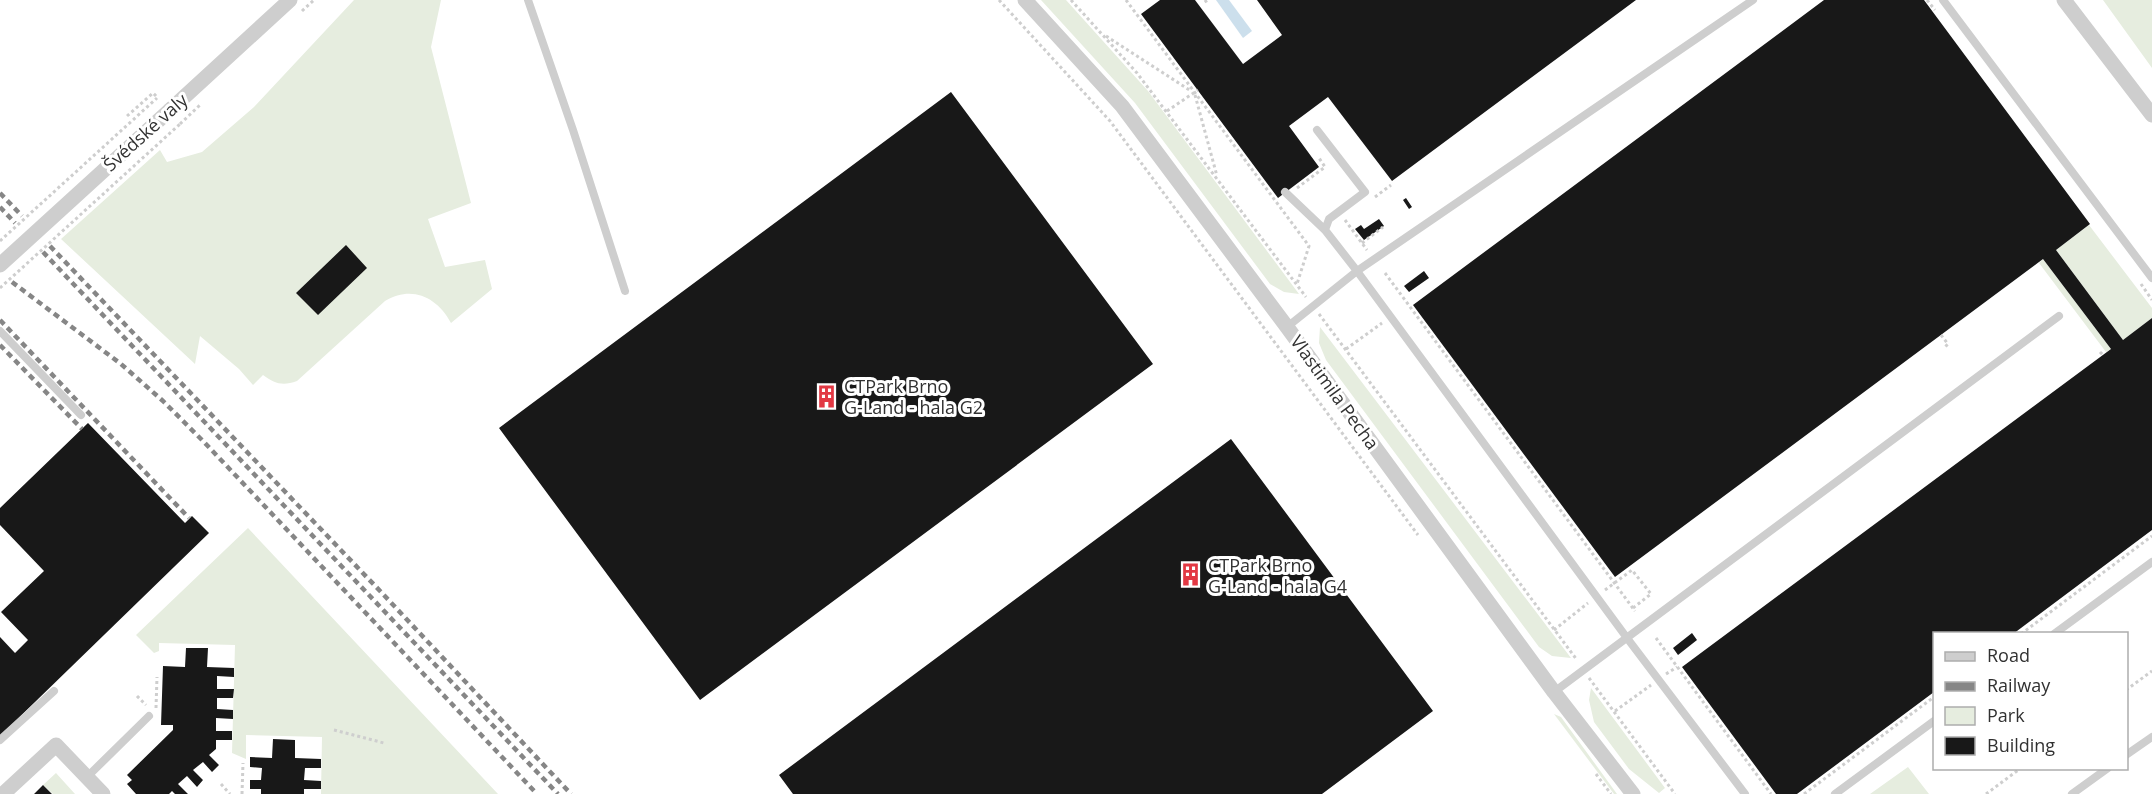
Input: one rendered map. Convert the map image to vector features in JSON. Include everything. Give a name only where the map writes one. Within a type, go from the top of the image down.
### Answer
[{"type":"street","name":"Švédské valy","points":[[0,264],[290,0]]},
{"type":"street","name":"Vlastimila Pecha","points":[[1025,0],[1122,106],[1554,692],[1633,794]]},
{"type":"street","points":[[2064,0],[2152,115]]},
{"type":"street","points":[[3,794],[56,745],[103,794]]},
{"type":"lane","points":[[528,0],[625,291]]},
{"type":"lane","points":[[1287,327],[1357,271],[1753,0]]},
{"type":"lane","points":[[1943,0],[2152,278]]},
{"type":"lane","points":[[1317,130],[1365,192],[1329,219],[1325,230]]},
{"type":"lane","points":[[1286,194],[1325,230],[1357,271],[1627,638],[1745,794]]},
{"type":"lane","points":[[1554,692],[2059,316]]},
{"type":"lane","points":[[0,331],[81,415]]},
{"type":"lane","points":[[2055,632],[2152,562]]},
{"type":"lane","points":[[0,740],[54,691]]},
{"type":"lane","points":[[87,777],[152,714]]},
{"type":"lane","points":[[1834,794],[1933,722]]},
{"type":"lane","points":[[2128,754],[2152,737]]},
{"type":"lane","points":[[2072,794],[2105,770]]},
{"type":"path","points":[[999,0],[1110,121],[1425,544]]},
{"type":"path","points":[[1071,0],[1102,33],[1167,111],[1675,794]]},
{"type":"path","points":[[1126,0],[1196,91],[1308,246]]},
{"type":"path","points":[[1102,33],[1196,91],[1217,178]]},
{"type":"path","points":[[1167,111],[1196,91]]},
{"type":"path","points":[[0,241],[157,97],[153,93],[127,116]]},
{"type":"path","points":[[0,288],[180,124]]},
{"type":"path","points":[[1277,203],[1325,167],[1319,158]]},
{"type":"path","points":[[1344,219],[1367,250]]},
{"type":"path","points":[[1362,243],[1383,227]]},
{"type":"path","points":[[1297,284],[1308,246],[1316,240]]},
{"type":"path","points":[[1385,273],[1610,574],[1614,583],[1634,610],[1651,594],[1632,570],[1621,576],[1614,583],[1605,590]]},
{"type":"path","points":[[1402,308],[1408,304]]},
{"type":"path","points":[[1346,349],[1384,322]]},
{"type":"path","points":[[1941,336],[1948,344],[1944,348]]},
{"type":"path","points":[[2022,632],[2152,536]]},
{"type":"path","points":[[1554,630],[1590,602]]},
{"type":"path","points":[[1656,638],[1771,794]]},
{"type":"path","points":[[1666,674],[1677,667]]},
{"type":"path","points":[[2128,689],[2152,671]]},
{"type":"path","points":[[152,714],[157,677]]},
{"type":"path","points":[[1614,712],[1652,684]]},
{"type":"path","points":[[137,696],[152,714]]},
{"type":"path","points":[[1804,794],[1933,699]]},
{"type":"path","points":[[334,730],[384,743]]},
{"type":"path","points":[[242,794],[243,763]]},
{"type":"path","points":[[1590,765],[1611,794]]},
{"type":"path","points":[[1986,794],[2018,770]]},
{"type":"path","points":[[220,784],[230,794]]},
{"type":"green space","points":[[354,0],[441,0],[431,47],[471,203],[428,219],[445,267],[485,260],[492,289],[451,323],[439,306],[423,296],[405,294],[395,296],[385,301],[297,381],[279,383],[263,375],[253,385],[239,369],[200,336],[195,364],[61,239],[160,150],[167,162],[202,152],[254,107]]},
{"type":"green space","points":[[1041,0],[1066,0],[1148,91],[1299,294],[1284,292],[1270,284],[1135,103]]},
{"type":"green space","points":[[2103,0],[2152,0],[2152,68]]},
{"type":"green space","points":[[2089,225],[2152,308],[2152,318],[2123,340],[2056,250]]},
{"type":"green space","points":[[2043,259],[2111,349],[2106,352],[2039,263]]},
{"type":"green space","points":[[1320,327],[1571,658],[1552,656],[1539,647],[1326,360],[1319,343]]},
{"type":"green space","points":[[248,528],[498,794],[321,794],[322,737],[246,735],[246,759],[232,753],[235,645],[159,643],[159,651],[154,653],[136,635]]},
{"type":"green space","points":[[1591,688],[1665,788],[1659,793],[1629,769],[1594,722],[1589,700]]},
{"type":"green space","points":[[1554,714],[1561,717],[1617,794],[1614,794]]},
{"type":"green space","points":[[1908,767],[1929,794],[1870,794]]},
{"type":"green space","points":[[56,773],[75,794],[53,794],[43,785]]},
{"type":"water","points":[[1216,0],[1229,0],[1252,31],[1243,38]]},
{"type":"building","points":[[1160,0],[1195,0],[1243,64],[1282,35],[1257,0],[1636,0],[1392,181],[1328,97],[1289,126],[1319,167],[1278,198],[1141,14]]},
{"type":"building","points":[[1824,0],[1924,0],[2090,224],[2056,250],[2123,340],[2152,318],[2152,530],[2016,632],[1933,632],[1933,693],[1797,794],[1776,794],[1682,667],[2111,349],[2043,259],[1615,577],[1413,305]]},
{"type":"building","name":"CTPark Brno G-Land - hala G2","points":[[951,92],[1153,364],[700,700],[499,428]]},
{"type":"building","points":[[1406,198],[1412,207],[1409,209],[1403,200]]},
{"type":"building","points":[[1379,219],[1384,226],[1364,240],[1355,229],[1361,225],[1364,229]]},
{"type":"building","points":[[346,245],[367,268],[318,315],[296,293]]},
{"type":"building","points":[[1424,271],[1429,278],[1409,292],[1404,286]]},
{"type":"building","points":[[88,423],[185,523],[192,516],[209,533],[0,736],[0,637],[15,653],[28,640],[1,612],[44,571],[0,525],[0,508]]},
{"type":"building","name":"CTPark Brno G-Land - hala G4","points":[[1231,439],[1433,711],[1322,794],[793,794],[779,775]]},
{"type":"building","points":[[1692,633],[1697,640],[1678,655],[1673,648]]},
{"type":"building","points":[[186,648],[208,648],[207,667],[234,668],[234,677],[217,676],[217,689],[234,689],[233,698],[217,698],[217,709],[233,710],[233,719],[216,718],[216,731],[232,731],[232,740],[216,740],[216,749],[209,755],[219,765],[212,772],[203,762],[193,770],[203,780],[197,787],[187,776],[178,784],[188,794],[175,794],[172,791],[169,794],[136,794],[127,784],[132,780],[127,775],[173,730],[173,725],[161,725],[163,666],[185,667]]},
{"type":"building","points":[[273,739],[295,740],[295,758],[321,759],[321,768],[305,768],[304,780],[321,781],[321,789],[304,789],[304,794],[261,794],[261,789],[250,789],[250,780],[261,780],[262,768],[250,767],[250,757],[272,758]]},
{"type":"building","points":[[43,785],[52,794],[34,794]]},
{"type":"railway","points":[[0,193],[22,216]]},
{"type":"railway","points":[[0,207],[15,223]]},
{"type":"railway","points":[[50,246],[571,794]]},
{"type":"railway","points":[[43,252],[558,794]]},
{"type":"railway","points":[[12,282],[121,364],[163,401],[537,794]]},
{"type":"railway","points":[[0,320],[189,518]]},
{"type":"railway","points":[[0,345],[82,429]]},
{"type":"place","name":"CTPark Brno G-Land - hala G2","points":[[826,396]]},
{"type":"place","name":"CTPark Brno G-Land - hala G4","points":[[1190,575]]}]
